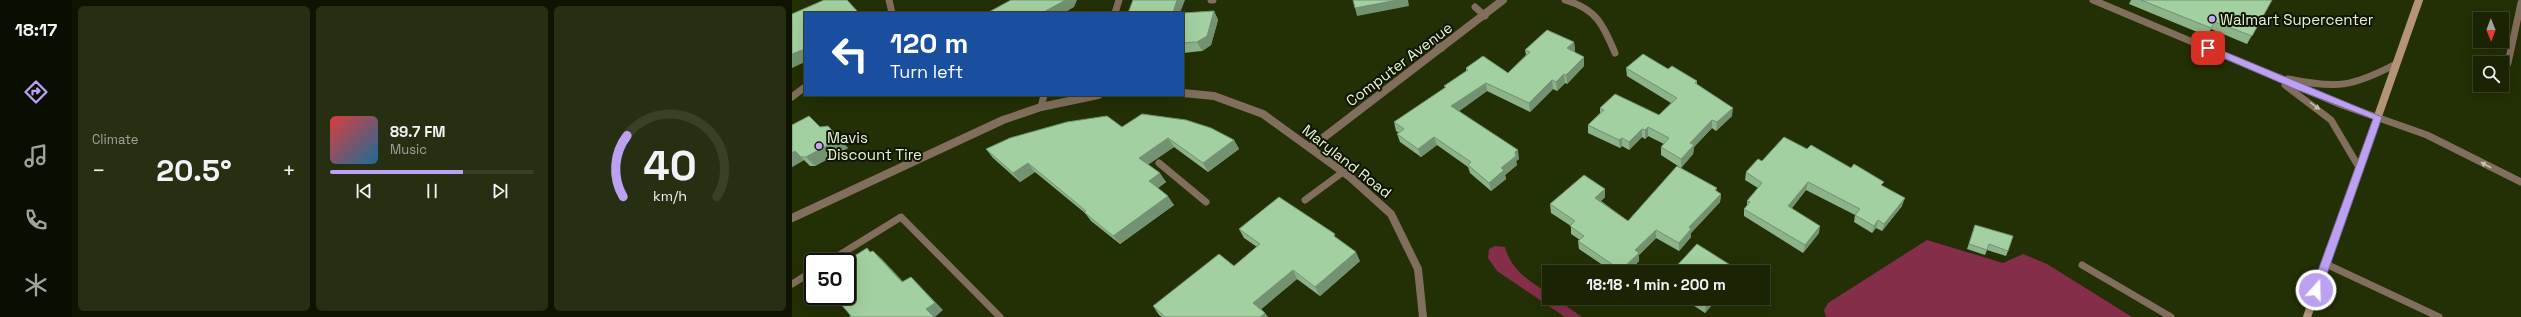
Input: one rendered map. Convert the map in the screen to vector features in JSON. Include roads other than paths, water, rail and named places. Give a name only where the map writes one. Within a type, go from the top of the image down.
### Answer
[{"type":"main road","points":[[2307,317],[2419,0]]},
{"type":"street","name":"Computer Avenue","points":[[1310,148],[1484,16],[1502,0]]},
{"type":"street","name":"Maryland Road","points":[[1184,93],[1214,96],[1263,114],[1343,172],[1391,214],[1418,269],[1423,317]]},
{"type":"street","points":[[792,218],[1002,120],[1041,107],[1089,96]]},
{"type":"lane","points":[[889,0],[892,12]]},
{"type":"lane","points":[[1115,12],[1119,0]]},
{"type":"lane","points":[[1565,0],[1588,7],[1604,25],[1614,53]]},
{"type":"lane","points":[[2093,0],[2272,76],[2427,135],[2521,182]]},
{"type":"lane","points":[[2509,58],[2521,3]]},
{"type":"lane","points":[[1475,7],[1484,16]]},
{"type":"lane","points":[[1431,40],[1442,48]]},
{"type":"lane","points":[[2272,76],[2331,87],[2348,86],[2364,82],[2396,64]]},
{"type":"lane","points":[[2272,76],[2331,120],[2360,169]]},
{"type":"lane","points":[[792,97],[804,88]]},
{"type":"lane","points":[[1041,107],[1044,96]]},
{"type":"lane","points":[[1159,163],[1206,202]]},
{"type":"lane","points":[[1305,200],[1343,172]]},
{"type":"lane","points":[[843,253],[901,217],[1000,317]]},
{"type":"lane","points":[[2326,264],[2439,317]]},
{"type":"lane","points":[[2082,265],[2171,317]]},
{"type":"lane","points":[[792,284],[804,277]]},
{"type":"place","name":"Walmart Supercenter","points":[[2212,19]]},
{"type":"place","name":"Mavis Discount Tire","points":[[819,146]]}]
